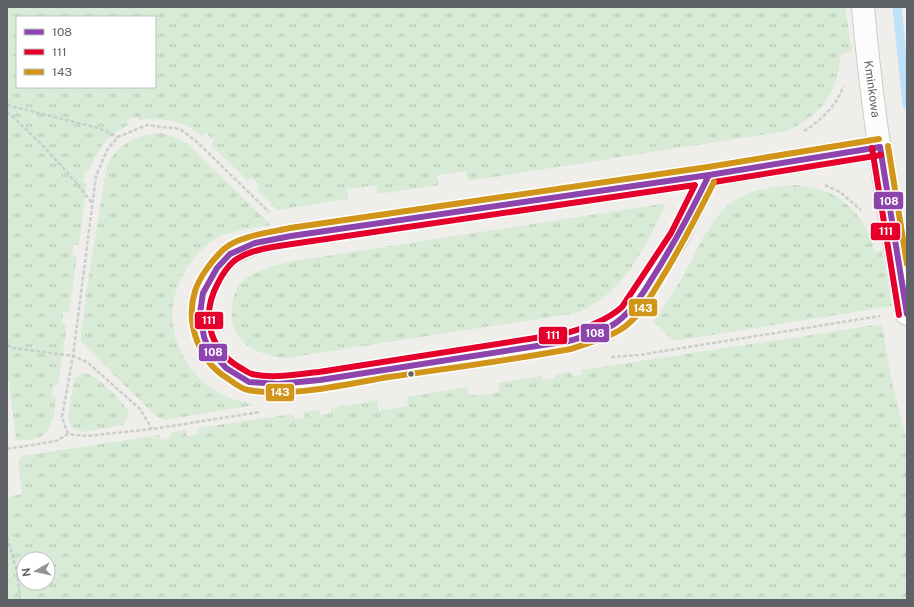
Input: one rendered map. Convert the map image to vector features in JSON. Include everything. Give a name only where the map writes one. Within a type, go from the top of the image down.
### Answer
[{"type":"street","name":"Kminkowa","points":[[863,7],[880,147],[907,314]]},
{"type":"street","points":[[709,175],[678,237],[637,302],[616,323],[586,337],[522,349],[343,376],[265,384],[249,382],[226,368],[215,357],[204,337],[200,313],[205,288],[211,277],[224,260],[230,254],[245,246],[291,236],[709,175],[880,147]]},
{"type":"path","points":[[7,105],[98,128],[118,137]]},
{"type":"path","points":[[7,112],[33,136],[79,186],[92,203]]},
{"type":"path","points":[[68,434],[62,417],[73,356],[96,176],[107,150],[118,137],[148,125],[180,129],[197,142],[274,217]]},
{"type":"path","points":[[821,183],[840,192],[855,204],[865,215]]},
{"type":"path","points":[[7,345],[14,348],[73,356],[87,362],[140,409],[152,429]]},
{"type":"path","points":[[7,449],[56,441],[68,434],[87,436],[152,429],[261,411]]},
{"type":"path","points":[[7,537],[17,572],[20,600]]},
{"type":"green space","points":[[7,7],[845,7],[852,51],[841,54],[836,80],[826,101],[810,117],[787,131],[468,181],[466,171],[437,175],[439,185],[378,194],[376,185],[347,189],[348,199],[277,210],[256,189],[260,186],[251,177],[248,181],[211,145],[214,141],[206,133],[202,136],[188,126],[172,121],[156,119],[139,120],[138,117],[127,120],[128,125],[114,133],[109,138],[99,150],[89,171],[85,171],[83,182],[87,183],[79,245],[74,244],[72,256],[77,256],[69,312],[63,312],[62,323],[67,324],[58,385],[53,384],[52,396],[56,397],[54,415],[50,426],[43,435],[30,440],[16,440],[7,368]]},
{"type":"green space","points":[[161,133],[174,137],[188,144],[271,225],[229,233],[210,242],[201,250],[183,275],[176,291],[173,308],[173,325],[177,341],[183,357],[193,371],[205,383],[219,393],[254,405],[165,420],[157,417],[81,341],[88,280],[107,166],[117,151],[129,142],[136,138]]},
{"type":"green space","points":[[794,185],[809,187],[836,196],[856,213],[870,237],[875,252],[882,250],[892,306],[674,341],[653,322],[676,287],[703,238],[720,213],[735,200],[749,193],[779,186]]},
{"type":"green space","points":[[662,204],[665,206],[664,209],[639,256],[620,282],[594,304],[577,313],[286,358],[275,357],[254,350],[239,337],[234,328],[232,305],[237,288],[252,274],[273,266],[294,261]]},
{"type":"green space","points":[[882,324],[891,378],[907,442],[907,600],[7,600],[7,497],[22,494],[18,461],[22,456],[159,435],[160,440],[171,438],[170,433],[186,430],[187,436],[199,434],[198,428],[293,414],[295,419],[305,417],[304,412],[319,410],[320,415],[331,413],[331,408],[377,400],[379,411],[408,406],[407,397],[467,387],[469,396],[499,392],[498,383],[542,376],[543,380],[555,378],[555,374],[571,372],[572,376],[582,375],[582,370]]},
{"type":"green space","points":[[83,373],[88,374],[101,382],[126,407],[129,412],[123,425],[84,432],[72,428],[68,417],[74,379]]},
{"type":"waterway","points":[[897,7],[907,105]]},
{"type":"transit line","name":"143","points":[[714,182],[674,257],[652,295],[638,314],[620,330],[571,349],[319,389],[265,392],[243,388],[217,371],[202,351],[193,328],[192,303],[197,285],[207,268],[224,249],[246,238],[290,228],[708,167],[879,139]]},
{"type":"transit line","name":"143","points":[[888,146],[907,264]]},
{"type":"transit line","name":"108","points":[[880,147],[907,314]]},
{"type":"transit line","name":"108","points":[[709,175],[880,147]]},
{"type":"transit line","name":"111","points":[[872,148],[899,315]]},
{"type":"transit line","name":"111","points":[[714,182],[881,155]]},
{"type":"transit line","name":"108","points":[[709,175],[661,265],[637,301],[617,322],[600,331],[588,335],[569,341],[320,380],[278,384],[249,382],[226,368],[208,347],[204,337],[200,313],[203,293],[217,268],[230,254],[255,243],[291,236],[709,175]]},
{"type":"transit line","name":"111","points":[[695,185],[671,233],[622,307],[603,320],[567,333],[319,372],[286,376],[268,376],[250,373],[228,359],[220,350],[210,330],[210,307],[213,295],[221,277],[234,261],[255,251],[292,244],[695,185]]}]
